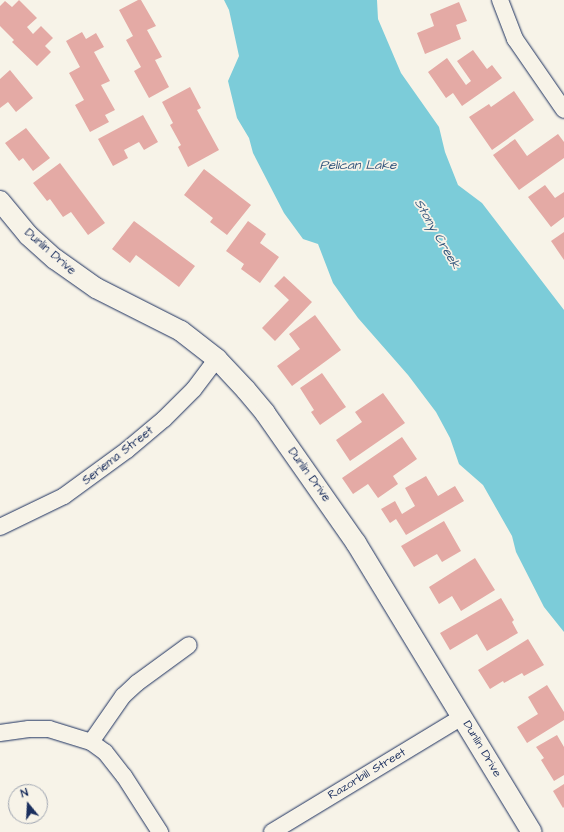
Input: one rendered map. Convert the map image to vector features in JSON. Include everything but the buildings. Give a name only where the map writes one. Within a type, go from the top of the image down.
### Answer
[{"type":"street","points":[[500,0],[515,39],[564,110]]},
{"type":"street","name":"Dunlin Drive","points":[[0,201],[28,234],[54,259],[105,293],[181,331],[216,359],[246,390],[341,520],[532,832]]},
{"type":"street","name":"Seriema Street","points":[[0,527],[64,496],[127,450],[164,419],[194,389],[216,359]]},
{"type":"street","points":[[91,742],[123,696],[137,683],[189,645]]},
{"type":"street","name":"Razorbill Street","points":[[272,832],[462,717]]},
{"type":"street","points":[[0,733],[29,729],[49,729],[91,742],[105,752],[124,776],[160,832]]},
{"type":"water","name":"Pelican Lake","points":[[224,0],[377,0],[378,19],[401,73],[439,127],[445,152],[458,185],[482,203],[564,310],[564,632],[544,607],[516,552],[512,536],[483,485],[459,464],[450,438],[436,412],[408,375],[358,318],[333,283],[318,244],[303,239],[284,213],[253,153],[249,138],[237,118],[228,81],[239,56],[229,10]]},
{"type":"water label","name":"Stony Creek","points":[[437,234]]}]
